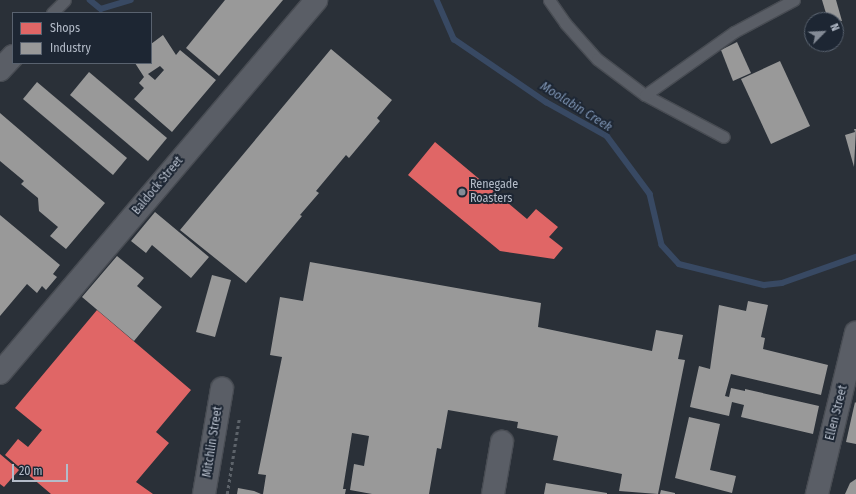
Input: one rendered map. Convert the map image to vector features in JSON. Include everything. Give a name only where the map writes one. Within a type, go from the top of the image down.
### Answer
[{"type":"street","name":"Baldock Street","points":[[0,373],[316,0]]},
{"type":"street","points":[[0,70],[12,57]]},
{"type":"street","name":"Ellen Street","points":[[817,494],[856,333]]},
{"type":"street","name":"Mitchlin Street","points":[[204,494],[222,389]]},
{"type":"street","points":[[493,494],[502,442]]},
{"type":"lane","points":[[53,12],[65,0]]},
{"type":"lane","points":[[549,0],[565,23],[597,60],[645,95],[724,137]]},
{"type":"lane","points":[[645,95],[734,32],[794,0]]},
{"type":"building: Shops","name":"Renegade Roasters","points":[[435,142],[527,219],[536,209],[558,227],[549,237],[563,248],[554,259],[500,251],[408,175]]},
{"type":"building: Shops","points":[[97,310],[191,390],[156,432],[169,443],[136,482],[153,494],[51,494],[5,455],[18,439],[28,447],[42,430],[15,408]]},
{"type":"building: Shops","points":[[0,454],[19,470],[4,487],[0,484]]},
{"type":"building: Industry","points":[[225,0],[283,0],[219,76],[186,48]]},
{"type":"building: Industry","points":[[822,0],[836,0],[839,12],[826,12]]},
{"type":"building: Industry","points":[[163,35],[176,55],[180,50],[216,80],[172,132],[134,99],[144,88],[139,83],[144,77],[136,64],[152,64],[152,43]],"holes":[[[160,66],[164,70],[155,80],[148,74]]]},
{"type":"building: Industry","points":[[737,42],[751,73],[733,81],[721,50]]},
{"type":"building: Industry","points":[[331,49],[392,100],[377,118],[380,121],[349,158],[346,155],[316,191],[319,193],[300,215],[302,216],[246,283],[180,230]]},
{"type":"building: Industry","points":[[780,61],[810,126],[771,144],[741,79]]},
{"type":"building: Industry","points":[[89,72],[167,138],[148,161],[70,95]]},
{"type":"building: Industry","points":[[37,82],[127,158],[113,175],[23,99]]},
{"type":"building: Industry","points":[[0,113],[105,203],[66,249],[50,236],[58,227],[39,211],[38,198],[21,184],[24,181],[0,161]]},
{"type":"building: Industry","points":[[854,129],[856,129],[854,167],[845,135],[855,132]]},
{"type":"building: Industry","points":[[155,212],[209,257],[191,278],[152,245],[146,253],[131,241]]},
{"type":"building: Industry","points":[[0,215],[60,265],[53,274],[57,277],[46,290],[42,286],[37,293],[27,284],[0,316]]},
{"type":"building: Industry","points":[[117,256],[144,278],[137,286],[162,307],[134,341],[82,297]]},
{"type":"building: Industry","points":[[310,262],[541,303],[538,327],[652,351],[656,330],[683,335],[678,359],[685,360],[658,494],[619,491],[622,474],[553,460],[558,436],[517,428],[518,422],[448,410],[441,449],[437,448],[429,494],[372,494],[350,490],[354,464],[364,466],[369,436],[352,433],[343,489],[346,489],[345,494],[263,494],[266,475],[258,474],[282,357],[270,355],[280,297],[303,301]]},
{"type":"building: Industry","points":[[212,275],[231,280],[215,337],[196,332]]},
{"type":"building: Industry","points":[[748,301],[768,305],[761,337],[765,338],[763,349],[828,365],[821,395],[731,374],[725,396],[729,397],[731,388],[745,391],[745,389],[819,406],[813,434],[741,417],[744,405],[732,402],[729,416],[690,407],[699,366],[710,369],[719,305],[746,311]]},
{"type":"building: Industry","points":[[855,402],[856,403],[856,444],[846,442]]},
{"type":"building: Industry","points":[[689,417],[720,424],[710,470],[736,476],[732,493],[675,478]]},
{"type":"building: Industry","points":[[856,479],[856,494],[845,494],[850,483]]},
{"type":"building: Industry","points":[[546,483],[607,493],[607,494],[544,494]]},
{"type":"building: Industry","points":[[238,488],[254,491],[261,494],[237,494]]},
{"type":"building: Industry","points":[[661,490],[675,493],[675,494],[660,494]]},
{"type":"waterway","name":"Moolabin Creek","points":[[90,0],[101,9],[131,0]]},
{"type":"waterway","name":"Moolabin Creek","points":[[437,0],[454,39],[546,102],[607,136],[650,194],[662,245],[679,264],[764,285],[782,283],[856,257]]},
{"type":"place","name":"Renegade Roasters","points":[[462,192]]}]
